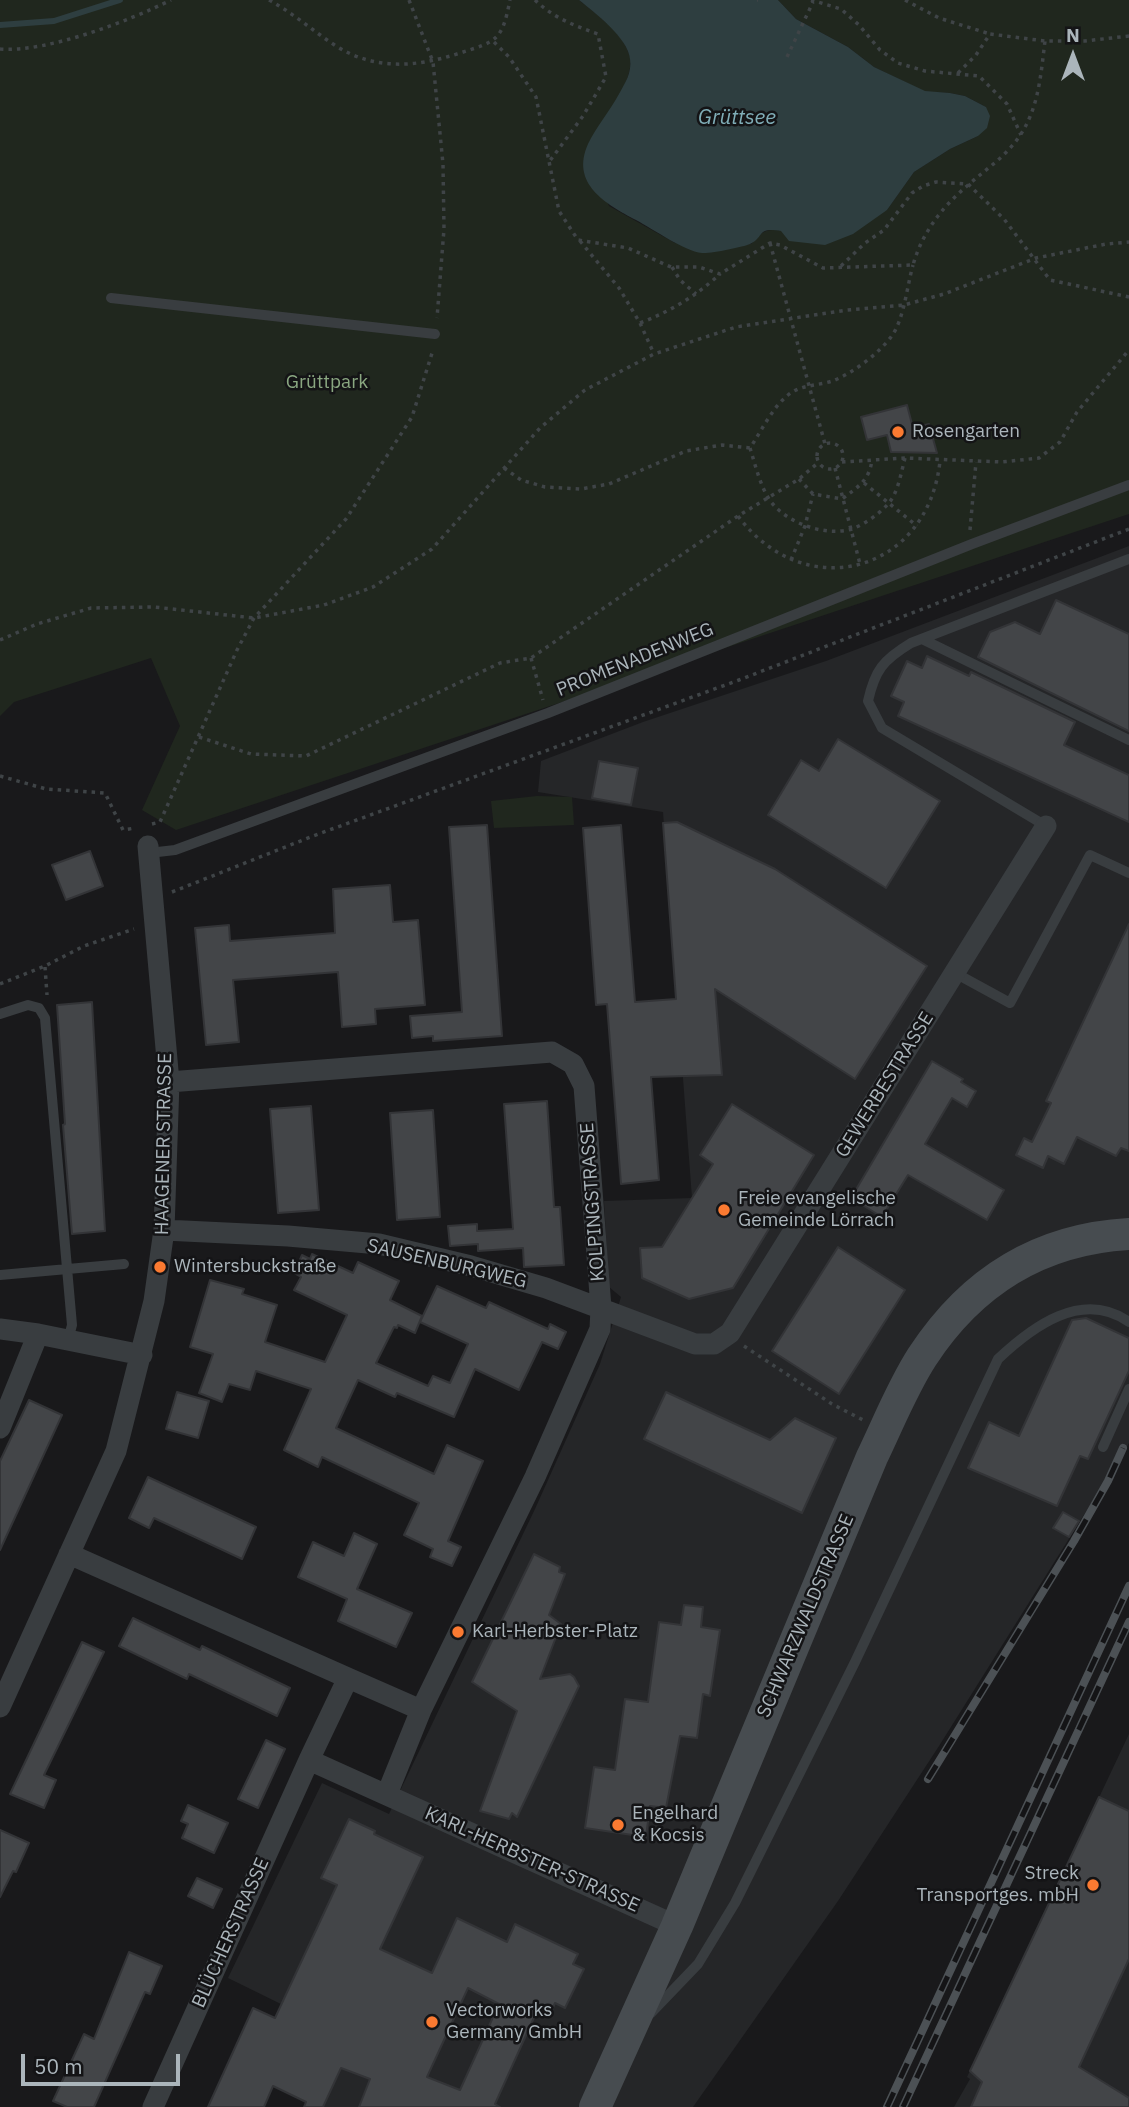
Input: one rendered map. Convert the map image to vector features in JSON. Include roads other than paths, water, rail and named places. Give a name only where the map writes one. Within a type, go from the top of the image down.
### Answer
[{"type":"main road","name":"SCHWARZWALDSTRASSE","points":[[595,2107],[677,1926],[872,1457],[921,1358],[941,1330],[981,1289],[1024,1259],[1099,1236],[1129,1234]]},
{"type":"street","name":"GEWERBESTRASSE","points":[[601,1308],[695,1343],[713,1344],[730,1333],[1046,826]]},
{"type":"street","name":"HAAGENER STRASSE","points":[[0,1707],[116,1451],[154,1301],[164,1230],[169,1082],[147,838]]},
{"type":"street","name":"KOLPINGSTRASSE","points":[[169,1082],[552,1052],[573,1064],[584,1086],[601,1308],[600,1329],[535,1477],[421,1710]]},
{"type":"street","name":"SAUSENBURGWEG","points":[[164,1230],[379,1244],[471,1266],[546,1288],[601,1308]]},
{"type":"street","points":[[0,1329],[142,1355]]},
{"type":"street","points":[[0,1428],[38,1334]]},
{"type":"street","points":[[69,1554],[421,1710],[387,1794],[309,1760],[348,1678]]},
{"type":"street","name":"BLÜCHERSTRASSE","points":[[153,2107],[309,1760]]},
{"type":"street","name":"KARL-HERBSTER-STRASSE","points":[[387,1794],[677,1926]]},
{"type":"lane","points":[[111,299],[435,334]]},
{"type":"lane","name":"PROMENADENWEG","points":[[147,838],[175,850],[548,713],[972,544],[1129,485]]},
{"type":"lane","points":[[1046,826],[882,728],[868,701],[874,675],[895,653],[922,639],[1129,559]]},
{"type":"lane","points":[[922,639],[1129,740]]},
{"type":"lane","points":[[955,973],[1010,1003],[1090,855],[1129,873]]},
{"type":"lane","points":[[0,1014],[28,1005],[39,1008],[45,1018],[72,1325],[68,1340]]},
{"type":"lane","points":[[0,1275],[124,1264]]},
{"type":"lane","points":[[627,2038],[698,1964],[735,1903],[855,1662],[998,1359],[1020,1338],[1046,1320],[1077,1310],[1102,1309],[1129,1322]]},
{"type":"lane","points":[[1103,1447],[1129,1389]]},
{"type":"water","name":"Grüttsee","points":[[579,0],[778,0],[796,19],[848,47],[874,67],[925,91],[965,96],[986,107],[990,116],[987,128],[978,136],[950,149],[914,172],[887,210],[853,234],[825,245],[789,241],[781,231],[768,230],[746,245],[712,252],[695,251],[613,207],[594,191],[587,181],[584,158],[588,144],[624,86],[630,59],[617,35]]},
{"type":"waterway","points":[[0,25],[54,21],[120,0]]},
{"type":"railway","points":[[928,1779],[1074,1541],[1108,1481],[1123,1448]]},
{"type":"railway","points":[[887,2107],[1129,1586]]},
{"type":"railway","points":[[903,2107],[1129,1622]]},
{"type":"place","name":"Rosengarten","points":[[898,432]]},
{"type":"place","name":"Freie evangelische Gemeinde Lörrach","points":[[724,1210]]},
{"type":"place","name":"Wintersbuckstraße","points":[[160,1267]]},
{"type":"place","name":"Karl-Herbster-Platz","points":[[458,1632]]},
{"type":"place","name":"Engelhard & Kocsis","points":[[618,1825]]},
{"type":"place","name":"Streck Transportges. mbH","points":[[1093,1885]]},
{"type":"place","name":"Vectorworks Germany GmbH","points":[[432,2022]]},
{"type":"park label","name":"Grüttpark","points":[[327,383]]}]
